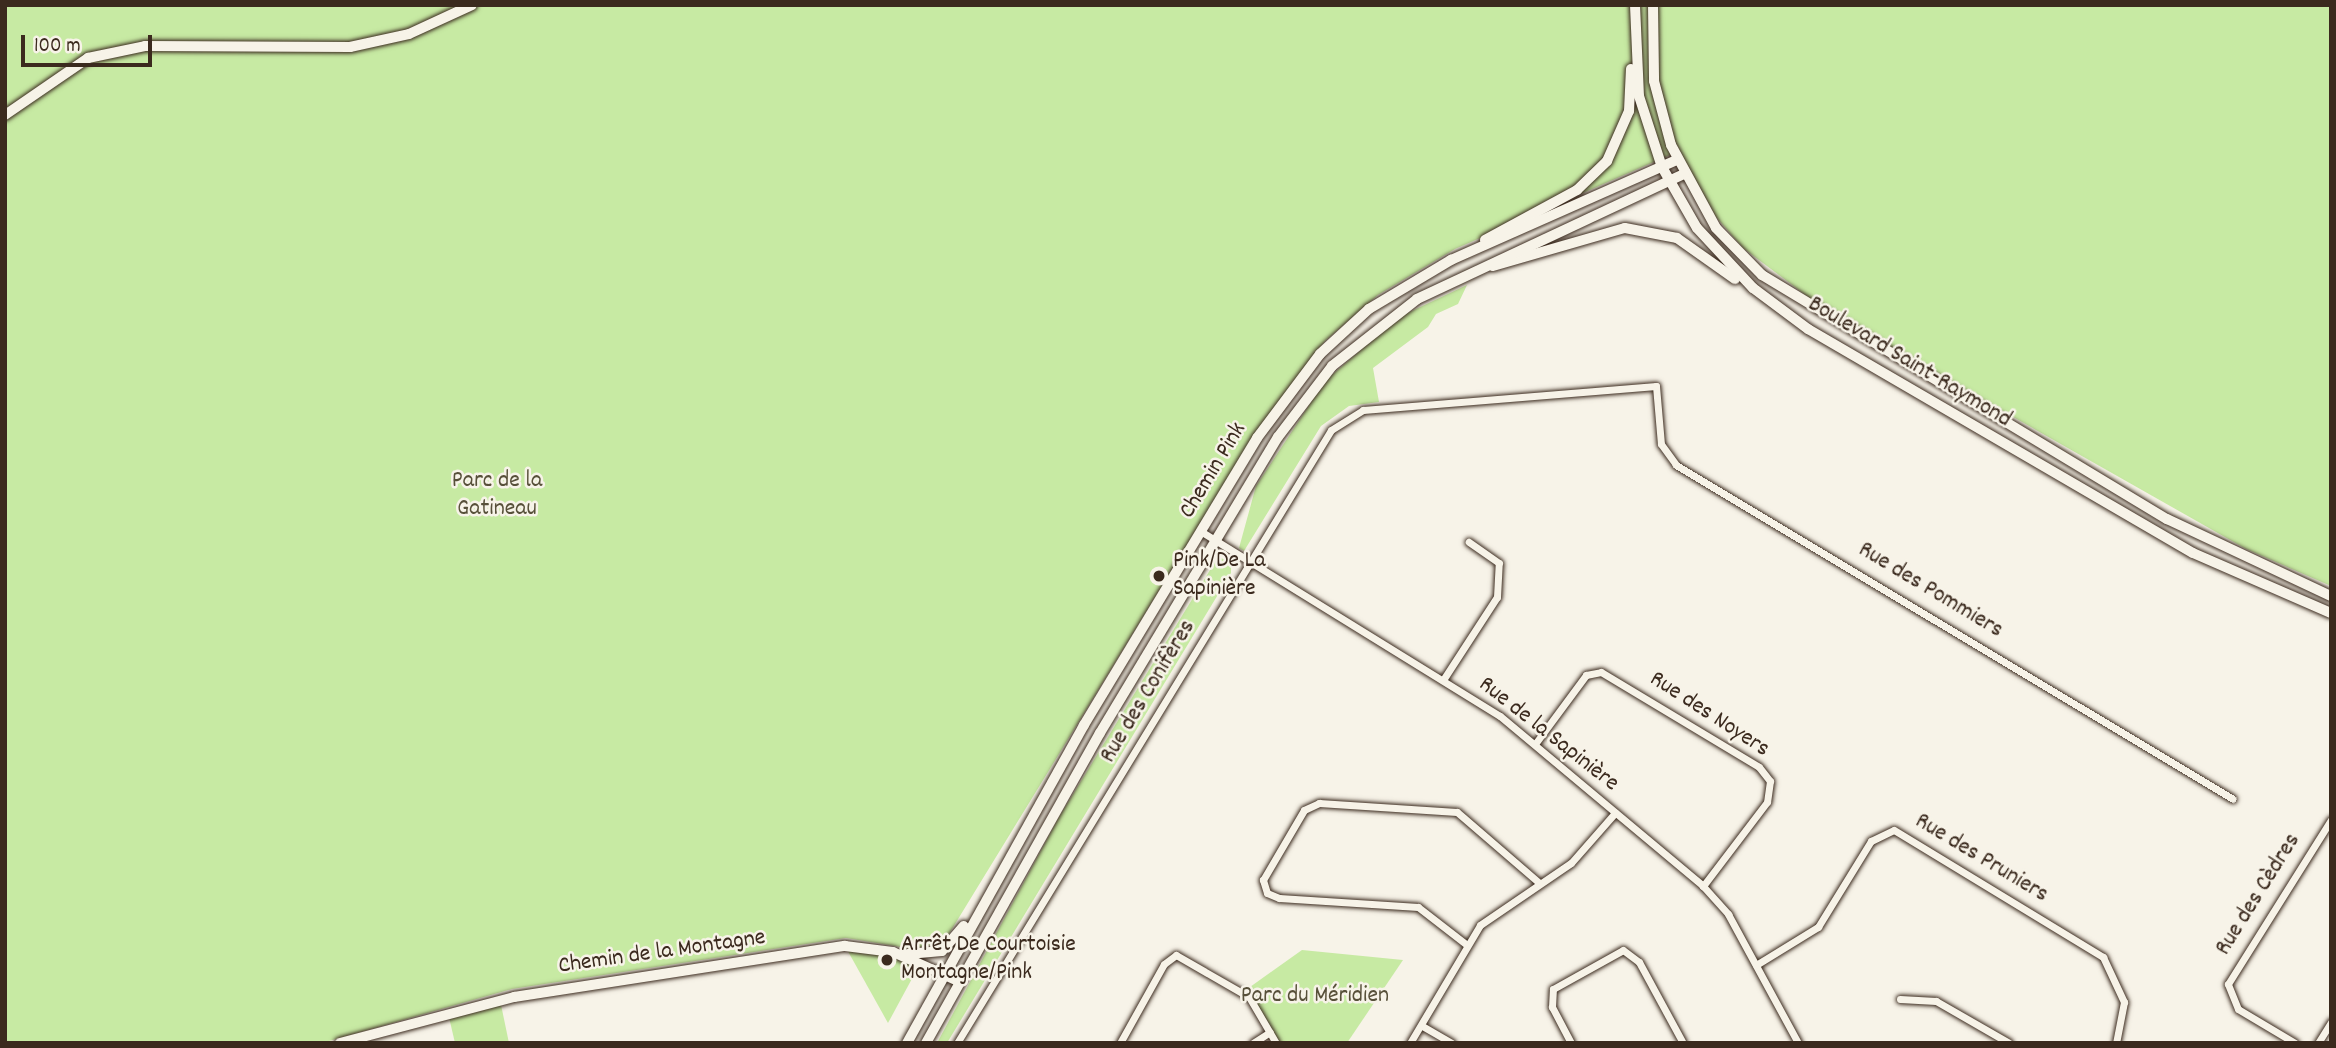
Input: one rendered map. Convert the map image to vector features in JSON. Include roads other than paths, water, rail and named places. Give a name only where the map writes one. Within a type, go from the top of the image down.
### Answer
[{"type":"main road","points":[[5,115],[88,58],[145,46],[350,47],[409,34],[472,5]]},
{"type":"main road","name":"Boulevard Saint-Raymond","points":[[1635,5],[1633,37],[1639,96],[1662,167],[1706,240],[1777,308],[2193,553],[2331,613]]},
{"type":"main road","name":"Boulevard Saint-Raymond","points":[[1653,5],[1654,81],[1677,160],[1739,254],[1793,297],[2186,530],[2331,596]]},
{"type":"main road","points":[[1451,260],[1577,190],[1607,161],[1629,111],[1633,37]]},
{"type":"main road","name":"Chemin Pink","points":[[907,1043],[1040,803],[1202,532],[1277,408],[1320,354],[1369,309],[1451,260],[1677,160]]},
{"type":"main road","name":"Chemin Pink","points":[[926,1043],[1217,541],[1291,418],[1332,366],[1402,307],[1466,274],[1684,174]]},
{"type":"main road","points":[[1466,274],[1608,230],[1643,229],[1688,244],[1777,308]]},
{"type":"main road","points":[[893,952],[936,953],[954,941],[1040,803]]},
{"type":"main road","name":"Chemin de la Montagne","points":[[340,1043],[500,1000],[845,946],[893,952],[960,982]]},
{"type":"main road","name":"Chemin de la Montagne","points":[[352,1043],[368,1036]]},
{"type":"street","name":"Rue des Conifères","points":[[957,1043],[1331,430],[1354,413],[1656,386]]},
{"type":"street","name":"Rue des Pommiers","points":[[1656,386],[1661,444],[1676,465],[2234,799]]},
{"type":"street","name":"Rue de la Sapinière","points":[[1202,532],[1443,680],[1535,744],[1703,886],[1756,965],[1798,1043]]},
{"type":"street","points":[[1443,680],[1497,597],[1499,563],[1469,542]]},
{"type":"street","name":"Rue des Noyers","points":[[1535,744],[1586,675],[1601,672],[1759,767],[1770,781],[1767,802],[1703,886]]},
{"type":"street","points":[[1467,945],[1419,907],[1279,898],[1267,893],[1262,880],[1304,810],[1319,803],[1457,812],[1538,882]]},
{"type":"street","points":[[1410,1043],[1424,1027],[1467,945],[1497,908],[1571,863],[1615,813]]},
{"type":"street","name":"Rue des Cèdres","points":[[2295,1043],[2238,1009],[2228,984],[2331,820]]},
{"type":"street","name":"Rue des Pruniers","points":[[1756,965],[1818,927],[1871,841],[1894,830],[2104,957],[2124,1002],[2116,1043]]},
{"type":"street","points":[[1572,1043],[1552,1007],[1553,989],[1623,950],[1639,962],[1683,1043]]},
{"type":"street","points":[[1121,1043],[1164,964],[1176,955],[1243,992],[1276,1043]]},
{"type":"street","points":[[1900,999],[1936,1001],[2009,1043]]},
{"type":"street","points":[[2318,1043],[2331,1022]]},
{"type":"street","points":[[1424,1027],[1452,1043]]},
{"type":"street","points":[[1252,1043],[1270,1032]]},
{"type":"place","name":"Pink/De La Sapinière","points":[[1159,576]]},
{"type":"place","name":"Arrêt De Courtoisie Montagne/Pink","points":[[887,960]]},
{"type":"park label","name":"Parc de la Gatineau","points":[[497,496]]},
{"type":"park label","name":"Parc du Méridien","points":[[1315,997]]}]
